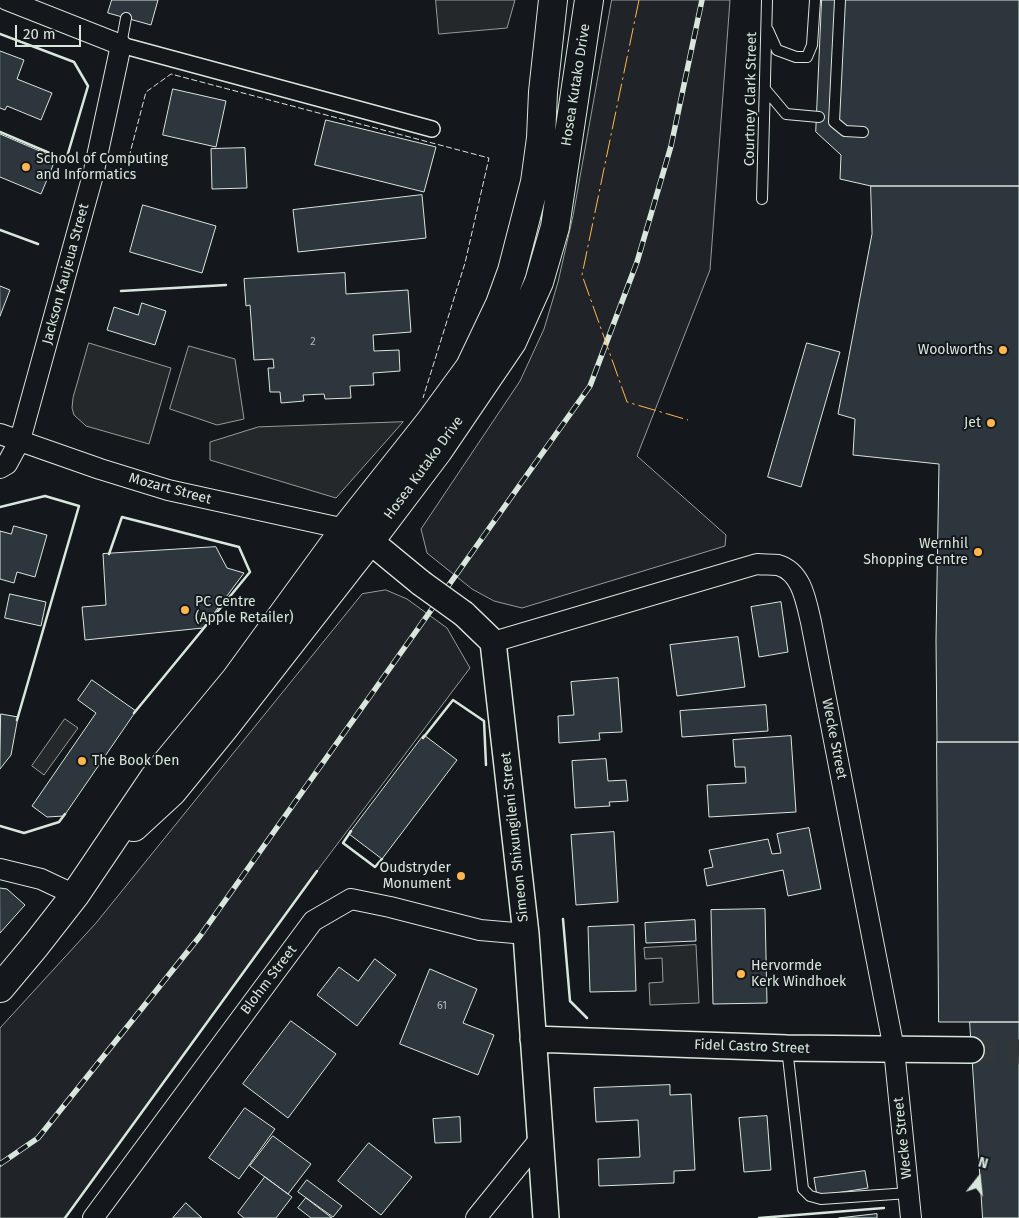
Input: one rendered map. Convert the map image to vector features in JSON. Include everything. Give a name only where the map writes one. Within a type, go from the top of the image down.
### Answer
[{"type":"main road","name":"Hosea Kutako Drive","points":[[0,988],[75,895],[154,778],[235,680],[345,529],[429,423],[470,367],[500,304],[512,271],[535,182],[541,138],[543,92],[553,0]]},
{"type":"main road","name":"Hosea Kutako Drive","points":[[102,857],[172,792],[225,727],[438,451],[512,342],[539,282],[555,227],[589,0]]},
{"type":"street","points":[[7,0],[121,45],[432,129]]},
{"type":"street","name":"Jackson Kaujeua Street","points":[[0,468],[7,464],[20,440],[93,174],[121,45]]},
{"type":"street","name":"Mozart Street","points":[[0,434],[100,469],[168,490],[345,529]]},
{"type":"street","points":[[345,529],[370,541],[464,614],[492,642]]},
{"type":"street","name":"Wecke Street","points":[[492,642],[757,564],[778,566],[793,574],[805,595],[894,1048],[911,1218]]},
{"type":"street","name":"Simeon Shixungileni Street","points":[[492,642],[526,934],[546,1218]]},
{"type":"street","points":[[0,869],[41,879],[75,895]]},
{"type":"street","name":"Blohm Street","points":[[93,1218],[313,921],[351,899],[480,930],[526,934]]},
{"type":"street","name":"Fidel Castro Street","points":[[533,1039],[787,1048],[971,1050]]},
{"type":"street","points":[[476,1218],[540,1138]]},
{"type":"lane","name":"Courtney Clark Street","points":[[762,199],[767,0]]},
{"type":"lane","points":[[766,26],[777,50],[796,57],[807,57],[812,45],[815,0]]},
{"type":"lane","points":[[840,0],[834,122],[845,131],[863,132]]},
{"type":"lane","name":"Jackson Kaujeua Street","points":[[121,45],[126,18]]},
{"type":"lane","points":[[765,89],[786,114],[819,117]]},
{"type":"lane","points":[[787,1048],[803,1189],[810,1196],[821,1199],[909,1193]]},
{"type":"shaded area","points":[[436,0],[515,0],[507,28],[439,34]]},
{"type":"shaded area","points":[[612,0],[730,0],[710,270],[637,456],[726,535],[725,546],[522,608],[494,601],[472,589],[427,553],[421,529],[520,381],[544,329],[558,282],[573,216]]},
{"type":"shaded area","points":[[89,343],[171,368],[149,444],[86,426],[74,415],[72,408],[73,398]]},
{"type":"shaded area","points":[[189,346],[235,359],[244,419],[217,425],[170,409]]},
{"type":"shaded area","points":[[403,422],[336,498],[210,460],[210,442],[258,427]]},
{"type":"shaded area","points":[[386,590],[407,599],[447,628],[470,668],[317,871],[65,1218],[0,1218],[0,1028],[96,923],[362,594]]},
{"type":"shaded area","points":[[65,719],[78,728],[44,775],[32,766]]},
{"type":"shaded area","points":[[696,945],[699,1003],[650,1005],[649,983],[663,982],[662,958],[645,959],[644,948]]},
{"type":"building","points":[[112,0],[158,0],[151,25],[108,13]]},
{"type":"building","points":[[822,0],[1019,0],[1019,186],[871,186],[840,179],[841,155],[816,132]]},
{"type":"building","points":[[0,51],[24,60],[17,79],[52,93],[41,120],[7,106],[5,110],[0,108]]},
{"type":"building","points":[[173,89],[226,101],[216,147],[163,135]]},
{"type":"building","points":[[326,120],[436,147],[424,192],[315,165]]},
{"type":"building","name":"School of Computing and Informatics","points":[[0,134],[56,158],[41,194],[0,177]]},
{"type":"building","points":[[245,148],[247,188],[212,189],[211,149]]},
{"type":"building","name":"Wernhil Shopping Centre","points":[[871,186],[1019,186],[1019,742],[937,742],[936,640],[939,464],[853,455],[855,419],[838,414],[872,234]]},
{"type":"building","points":[[422,195],[426,238],[298,252],[293,210]]},
{"type":"building","points":[[143,205],[216,226],[202,273],[130,252]]},
{"type":"building","points":[[345,273],[346,294],[408,290],[411,332],[373,335],[374,351],[399,350],[400,371],[373,373],[374,385],[350,386],[351,398],[325,399],[324,394],[303,395],[304,401],[281,403],[280,392],[270,392],[268,368],[274,368],[273,359],[254,360],[250,305],[246,306],[244,279]]},
{"type":"building","points":[[0,286],[10,290],[0,316]]},
{"type":"building","points":[[142,303],[166,311],[155,345],[107,330],[114,307],[138,315]]},
{"type":"building","points":[[807,343],[840,352],[801,487],[768,477]]},
{"type":"building","points":[[14,526],[47,535],[35,577],[17,572],[14,583],[0,579],[0,531],[11,534]]},
{"type":"building","points":[[216,547],[227,568],[244,573],[203,628],[85,640],[82,607],[106,605],[103,554]]},
{"type":"building","points":[[10,594],[46,602],[41,626],[5,618]]},
{"type":"building","points":[[781,602],[788,652],[759,657],[751,607]]},
{"type":"building","points":[[738,637],[745,687],[677,696],[670,645]]},
{"type":"building","points":[[618,678],[622,732],[599,733],[600,740],[559,743],[558,716],[574,715],[571,682]]},
{"type":"building","points":[[92,680],[136,711],[64,816],[47,817],[32,806],[96,713],[78,700]]},
{"type":"building","points":[[766,705],[768,731],[682,737],[680,711]]},
{"type":"building","points":[[1,714],[18,717],[11,755],[0,769]]},
{"type":"building","points":[[424,735],[457,760],[382,859],[349,834]]},
{"type":"building","points":[[791,736],[796,812],[709,817],[707,785],[746,783],[745,767],[735,767],[733,740]]},
{"type":"building","points":[[937,742],[1019,742],[1019,1022],[939,1022]]},
{"type":"building","points":[[606,759],[608,781],[626,780],[628,801],[609,802],[610,806],[575,808],[572,761]]},
{"type":"building","points":[[809,828],[821,889],[788,896],[783,870],[707,886],[704,869],[713,867],[709,850],[768,839],[772,854],[781,853],[777,834]]},
{"type":"building","points":[[614,832],[618,902],[576,905],[571,835]]},
{"type":"building","points":[[0,888],[7,889],[25,905],[0,933]]},
{"type":"building","points":[[765,909],[767,1003],[713,1004],[711,910]]},
{"type":"building","points":[[695,920],[696,941],[646,943],[645,923]]},
{"type":"building","points":[[634,925],[636,991],[590,992],[588,927]]},
{"type":"building","points":[[375,959],[396,975],[357,1026],[317,995],[339,967],[358,981]]},
{"type":"building","points":[[430,969],[477,989],[463,1023],[494,1035],[478,1075],[400,1044]]},
{"type":"building","points":[[291,1021],[336,1054],[288,1118],[243,1084]]},
{"type":"building","points":[[970,1022],[1019,1022],[1019,1218],[983,1218]]},
{"type":"building","points":[[670,1085],[670,1095],[691,1094],[695,1170],[674,1171],[674,1183],[599,1186],[598,1159],[640,1157],[638,1120],[596,1122],[594,1088]]},
{"type":"building","points":[[245,1108],[275,1129],[239,1179],[209,1158]]},
{"type":"building","points":[[767,1116],[771,1170],[744,1172],[739,1118]]},
{"type":"building","points":[[460,1117],[461,1142],[435,1143],[433,1119]]},
{"type":"building","points":[[273,1136],[311,1164],[288,1194],[250,1166]]},
{"type":"building","points":[[369,1143],[412,1177],[381,1215],[338,1181]]},
{"type":"building","points":[[865,1171],[868,1188],[817,1196],[814,1178]]},
{"type":"building","points":[[265,1177],[292,1197],[276,1218],[244,1218],[238,1213]]},
{"type":"building","points":[[307,1180],[342,1206],[333,1217],[298,1192]]},
{"type":"building","points":[[306,1198],[332,1218],[311,1218],[298,1208]]},
{"type":"building","points":[[186,1203],[202,1218],[173,1218]]},
{"type":"building","points":[[877,1214],[877,1218],[839,1218]]},
{"type":"tunnel","points":[[971,1050],[1019,1052]]},
{"type":"railway","points":[[0,1164],[38,1138],[200,936],[590,386],[637,262],[671,146],[702,0]]},
{"type":"fence","points":[[129,157],[146,92],[171,74],[489,158],[465,263],[423,398]]},
{"type":"wall","points":[[0,34],[74,62],[88,86],[66,160],[0,132]]},
{"type":"wall","points":[[0,230],[38,244]]},
{"type":"wall","points":[[121,291],[226,285]]},
{"type":"wall","points":[[0,507],[45,496],[79,506],[17,720]]},
{"type":"wall","points":[[109,554],[122,517],[239,547],[250,572],[134,713]]},
{"type":"wall","points":[[423,738],[453,700],[484,721],[486,765]]},
{"type":"wall","points":[[0,826],[24,833],[59,822],[65,814]]},
{"type":"wall","points":[[351,831],[343,843],[375,867],[382,859]]},
{"type":"wall","points":[[65,1218],[317,871]]},
{"type":"wall","points":[[563,919],[570,1001],[587,1018]]},
{"type":"wall","points":[[759,1218],[884,1208]]},
{"type":"power","points":[[639,0],[582,275],[627,402],[688,420]]},
{"type":"place","name":"School of Computing and Informatics","points":[[26,167]]},
{"type":"place","name":"Woolworths","points":[[1003,350]]},
{"type":"place","name":"Jet","points":[[991,423]]},
{"type":"place","name":"Wernhil Shopping Centre","points":[[978,552]]},
{"type":"place","name":"PC Centre (Apple Retailer)","points":[[185,610]]},
{"type":"place","name":"The Book Den","points":[[82,761]]},
{"type":"place","name":"Oudstryder Monument","points":[[461,876]]},
{"type":"place","name":"Hervormde Kerk Windhoek","points":[[741,974]]}]
